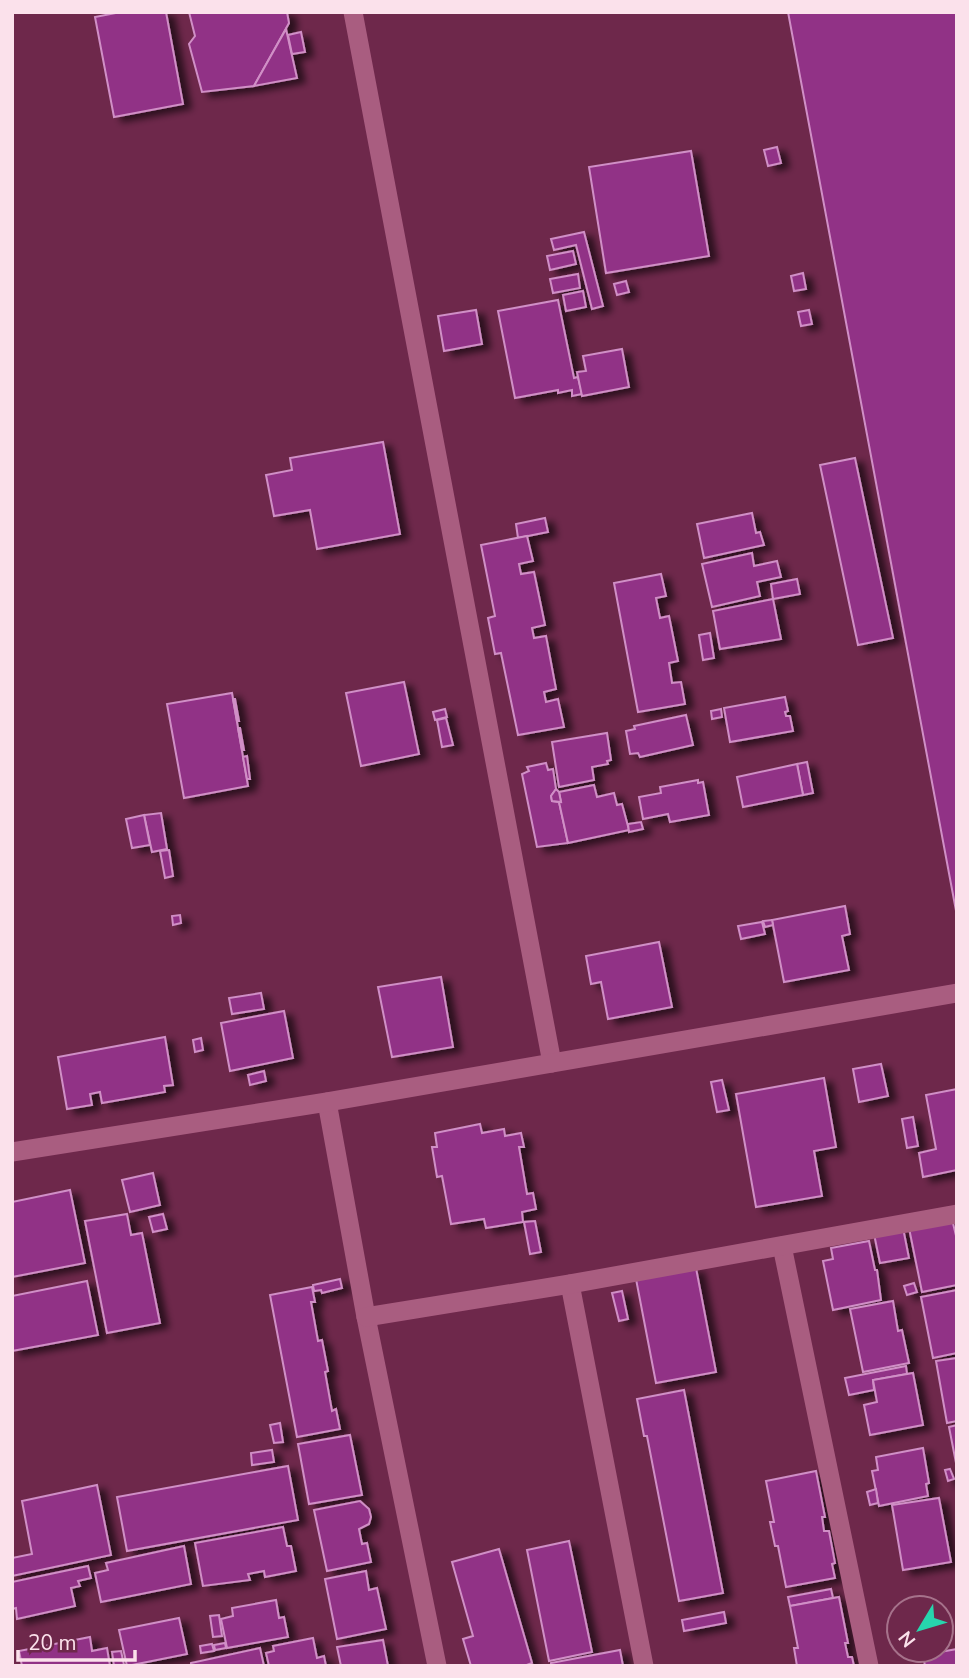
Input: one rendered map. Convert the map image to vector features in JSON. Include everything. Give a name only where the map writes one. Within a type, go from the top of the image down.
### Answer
[{"type":"street","points":[[353,12],[552,1063]]},
{"type":"street","points":[[12,1152],[327,1102],[957,993]]},
{"type":"street","points":[[327,1102],[366,1317],[437,1666]]},
{"type":"street","points":[[366,1317],[570,1284],[957,1214]]},
{"type":"street","points":[[782,1246],[869,1666]]},
{"type":"street","points":[[570,1284],[644,1666]]},
{"type":"building","points":[[121,12],[166,12],[183,104],[114,117],[95,17]]},
{"type":"building","points":[[189,12],[287,12],[289,23],[254,86],[202,92],[189,44],[195,36]]},
{"type":"building","points":[[788,12],[957,12],[957,916]]},
{"type":"building","points":[[286,29],[297,78],[254,86]]},
{"type":"building","points":[[301,32],[305,52],[292,54],[288,35]]},
{"type":"building","points":[[777,147],[781,163],[768,166],[764,150]]},
{"type":"building","points":[[691,151],[709,256],[606,273],[589,167]]},
{"type":"building","points":[[584,232],[603,306],[592,309],[576,245],[554,250],[551,239]]},
{"type":"building","points":[[573,251],[576,264],[550,270],[547,256]]},
{"type":"building","points":[[803,273],[806,289],[794,291],[791,276]]},
{"type":"building","points":[[578,274],[580,288],[553,293],[550,279]]},
{"type":"building","points":[[626,281],[629,292],[617,295],[614,284]]},
{"type":"building","points":[[583,291],[586,307],[566,311],[563,295]]},
{"type":"building","points":[[558,300],[574,378],[578,377],[582,394],[572,396],[572,390],[558,393],[558,390],[515,398],[498,311]]},
{"type":"building","points":[[476,310],[482,344],[444,351],[438,316]]},
{"type":"building","points":[[809,310],[812,324],[801,326],[798,312]]},
{"type":"building","points":[[622,349],[629,387],[582,396],[577,372],[586,371],[583,356]]},
{"type":"building","points":[[383,442],[400,534],[317,549],[310,510],[274,516],[266,475],[292,470],[290,458]]},
{"type":"building","points":[[855,458],[893,638],[858,645],[820,465]]},
{"type":"building","points":[[752,513],[756,533],[760,532],[764,545],[704,558],[697,524]]},
{"type":"building","points":[[545,518],[548,532],[518,538],[516,524]]},
{"type":"building","points":[[527,536],[533,561],[519,564],[521,574],[534,572],[545,625],[532,628],[534,638],[546,636],[556,689],[544,692],[546,702],[558,699],[564,727],[518,735],[501,653],[495,654],[488,618],[495,616],[481,545]]},
{"type":"building","points":[[752,553],[754,566],[777,561],[781,577],[757,582],[760,596],[712,607],[702,564]]},
{"type":"building","points":[[661,574],[666,596],[656,598],[660,618],[669,616],[678,661],[669,663],[672,683],[681,682],[685,704],[638,712],[614,583]]},
{"type":"building","points":[[797,579],[800,594],[773,599],[771,584]]},
{"type":"building","points":[[773,599],[781,639],[720,649],[713,611]]},
{"type":"building","points":[[710,633],[714,658],[703,660],[699,635]]},
{"type":"building","points":[[404,682],[419,754],[361,766],[346,693]]},
{"type":"building","points":[[232,693],[248,786],[184,798],[167,704]]},
{"type":"building","points":[[785,697],[788,711],[785,712],[786,716],[790,716],[793,731],[730,742],[724,708]]},
{"type":"building","points":[[235,699],[239,721],[237,721]]},
{"type":"building","points":[[445,709],[447,717],[435,720],[433,712]]},
{"type":"building","points":[[721,709],[722,717],[712,719],[711,711]]},
{"type":"building","points":[[686,715],[693,745],[640,757],[638,753],[630,754],[626,731],[635,729],[634,726]]},
{"type":"building","points":[[446,718],[453,745],[442,747],[437,720]]},
{"type":"building","points":[[240,728],[244,750],[242,750]]},
{"type":"building","points":[[607,733],[611,760],[607,761],[608,764],[592,767],[594,780],[559,787],[552,742]]},
{"type":"building","points":[[247,756],[250,779],[247,779],[243,757]]},
{"type":"building","points":[[807,762],[813,793],[803,795],[797,764]]},
{"type":"building","points":[[546,763],[548,770],[553,769],[556,789],[551,796],[552,801],[559,802],[568,843],[537,847],[522,774],[529,771],[527,767]]},
{"type":"building","points":[[797,764],[803,795],[743,807],[737,777]]},
{"type":"building","points":[[698,780],[698,783],[703,782],[709,815],[670,822],[668,814],[643,819],[639,797],[661,793],[660,787]]},
{"type":"building","points":[[594,785],[597,797],[614,793],[617,805],[622,804],[629,830],[568,843],[559,792]]},
{"type":"building","points":[[556,789],[561,802],[552,801],[551,796]]},
{"type":"building","points":[[161,813],[167,849],[152,852],[144,815]]},
{"type":"building","points":[[144,815],[150,845],[132,848],[126,819]]},
{"type":"building","points":[[641,822],[643,829],[629,832],[628,824]]},
{"type":"building","points":[[169,850],[173,876],[165,878],[160,851]]},
{"type":"building","points":[[845,906],[850,934],[842,936],[849,970],[784,982],[772,920]]},
{"type":"building","points":[[180,915],[181,923],[173,925],[172,916]]},
{"type":"building","points":[[772,920],[773,925],[765,927],[763,921]]},
{"type":"building","points":[[762,922],[765,934],[741,939],[738,926]]},
{"type":"building","points":[[659,942],[672,1007],[608,1019],[601,982],[591,984],[586,956]]},
{"type":"building","points":[[441,977],[453,1047],[392,1057],[378,987]]},
{"type":"building","points":[[261,993],[264,1009],[232,1014],[229,998]]},
{"type":"building","points":[[284,1011],[293,1058],[230,1071],[221,1023]]},
{"type":"building","points":[[165,1037],[173,1085],[164,1086],[165,1092],[102,1103],[100,1092],[90,1094],[92,1105],[67,1109],[58,1057]]},
{"type":"building","points":[[201,1038],[203,1050],[195,1052],[193,1040]]},
{"type":"building","points":[[881,1064],[888,1096],[859,1102],[853,1069]]},
{"type":"building","points":[[264,1071],[266,1081],[250,1085],[248,1075]]},
{"type":"building","points":[[824,1078],[836,1147],[814,1151],[822,1196],[756,1207],[736,1094]]},
{"type":"building","points":[[722,1080],[729,1110],[717,1112],[711,1082]]},
{"type":"building","points":[[957,1089],[957,1170],[923,1177],[919,1153],[936,1149],[926,1095]]},
{"type":"building","points":[[913,1117],[918,1146],[907,1148],[902,1119]]},
{"type":"building","points":[[480,1124],[482,1133],[504,1129],[505,1136],[521,1133],[524,1147],[519,1147],[527,1194],[533,1193],[536,1209],[522,1212],[523,1222],[486,1228],[484,1219],[451,1224],[442,1176],[437,1177],[432,1147],[437,1147],[435,1133]]},
{"type":"building","points":[[153,1173],[160,1205],[130,1212],[122,1180]]},
{"type":"building","points":[[70,1190],[85,1263],[12,1277],[12,1202]]},
{"type":"building","points":[[127,1214],[131,1235],[142,1233],[160,1323],[107,1333],[85,1221]]},
{"type":"building","points":[[163,1214],[167,1229],[153,1232],[149,1217]]},
{"type":"building","points":[[952,1219],[957,1240],[957,1285],[922,1292],[909,1228]]},
{"type":"building","points":[[535,1221],[541,1252],[530,1254],[524,1222]]},
{"type":"building","points":[[903,1228],[909,1258],[880,1263],[874,1234]]},
{"type":"building","points":[[869,1241],[881,1300],[833,1310],[823,1261],[833,1259],[831,1248]]},
{"type":"building","points":[[696,1268],[716,1372],[656,1383],[636,1279]]},
{"type":"building","points":[[340,1279],[342,1288],[322,1293],[321,1290],[314,1291],[313,1285]]},
{"type":"building","points":[[87,1281],[98,1335],[12,1351],[12,1296]]},
{"type":"building","points":[[914,1283],[917,1292],[907,1295],[904,1286]]},
{"type":"building","points":[[312,1287],[315,1302],[311,1302],[318,1341],[322,1340],[332,1411],[336,1409],[340,1429],[297,1437],[270,1295]]},
{"type":"building","points":[[957,1290],[957,1353],[933,1358],[921,1297]]},
{"type":"building","points":[[622,1291],[628,1319],[619,1321],[612,1293]]},
{"type":"building","points":[[893,1301],[898,1331],[902,1330],[909,1363],[863,1372],[850,1309]]},
{"type":"building","points":[[957,1358],[957,1421],[947,1423],[936,1361]]},
{"type":"building","points":[[906,1366],[907,1374],[873,1380],[874,1390],[849,1395],[845,1378]]},
{"type":"building","points":[[913,1373],[923,1425],[870,1435],[864,1405],[877,1402],[873,1380]]},
{"type":"building","points":[[684,1390],[723,1593],[679,1601],[647,1436],[644,1436],[637,1399]]},
{"type":"building","points":[[280,1423],[283,1442],[274,1443],[270,1425]]},
{"type":"building","points":[[957,1425],[957,1468],[949,1427]]},
{"type":"building","points":[[350,1435],[362,1495],[309,1504],[298,1444]]},
{"type":"building","points":[[923,1448],[929,1483],[926,1484],[928,1496],[879,1506],[872,1471],[878,1470],[876,1457]]},
{"type":"building","points":[[272,1450],[274,1462],[252,1465],[251,1453]]},
{"type":"building","points":[[288,1466],[298,1520],[127,1551],[117,1497]]},
{"type":"building","points":[[950,1469],[954,1479],[948,1481],[945,1470]]},
{"type":"building","points":[[816,1471],[825,1517],[822,1517],[824,1531],[829,1531],[835,1563],[832,1564],[835,1578],[786,1587],[770,1522],[774,1522],[766,1481]]},
{"type":"building","points":[[97,1485],[111,1555],[12,1576],[12,1558],[32,1554],[22,1501]]},
{"type":"building","points":[[876,1489],[878,1503],[870,1505],[867,1492]]},
{"type":"building","points":[[939,1498],[951,1562],[903,1570],[892,1505]]},
{"type":"building","points":[[360,1501],[369,1509],[371,1517],[369,1524],[359,1529],[362,1544],[367,1543],[371,1562],[327,1571],[314,1510]]},
{"type":"building","points":[[283,1527],[287,1546],[291,1546],[296,1571],[265,1577],[264,1571],[248,1574],[250,1580],[203,1586],[195,1543]]},
{"type":"building","points":[[569,1541],[592,1652],[549,1661],[527,1550]]},
{"type":"building","points":[[184,1546],[191,1584],[101,1602],[95,1573],[108,1570],[106,1563]]},
{"type":"building","points":[[499,1549],[532,1663],[524,1666],[471,1666],[463,1639],[473,1636],[452,1562]]},
{"type":"building","points":[[88,1566],[91,1578],[78,1581],[80,1586],[71,1588],[75,1606],[17,1619],[16,1608],[12,1609],[12,1582]]},
{"type":"building","points":[[366,1571],[369,1590],[377,1588],[386,1629],[337,1639],[325,1579]]},
{"type":"building","points":[[831,1589],[833,1598],[790,1606],[788,1597]]},
{"type":"building","points":[[839,1597],[848,1657],[852,1657],[854,1666],[797,1666],[794,1648],[798,1648],[790,1606]]},
{"type":"building","points":[[276,1600],[279,1618],[284,1617],[288,1637],[227,1648],[221,1619],[233,1616],[232,1608]]},
{"type":"building","points":[[724,1612],[726,1623],[684,1631],[682,1620]]},
{"type":"building","points":[[219,1615],[222,1636],[213,1637],[210,1616]]},
{"type":"building","points":[[179,1618],[187,1654],[127,1666],[119,1630]]},
{"type":"building","points":[[90,1637],[92,1651],[107,1648],[110,1666],[22,1666],[19,1651]]},
{"type":"building","points":[[313,1638],[317,1658],[324,1656],[326,1666],[269,1666],[266,1653],[274,1651],[273,1646]]},
{"type":"building","points":[[383,1640],[388,1666],[341,1666],[337,1647]]},
{"type":"building","points":[[225,1643],[226,1648],[215,1650],[214,1645]]},
{"type":"building","points":[[212,1644],[214,1651],[201,1653],[200,1646]]},
{"type":"building","points":[[260,1648],[264,1666],[191,1666],[191,1663]]},
{"type":"building","points":[[955,1649],[957,1666],[925,1666],[955,1664]]},
{"type":"building","points":[[620,1650],[623,1666],[551,1666],[551,1663]]},
{"type":"building","points":[[121,1651],[124,1665],[114,1666],[112,1652]]}]
